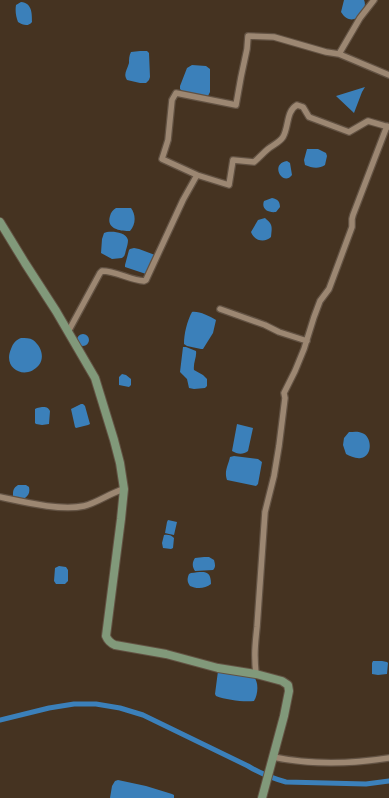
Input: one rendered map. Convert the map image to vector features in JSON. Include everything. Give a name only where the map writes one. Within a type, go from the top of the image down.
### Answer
[{"type":"street","points":[[339,54],[360,18],[374,0]]},
{"type":"street","points":[[256,674],[254,658],[265,512],[274,476],[279,446],[285,398],[284,393],[295,370],[320,301],[329,289],[352,227],[352,219],[388,126],[368,121],[349,132],[310,117],[303,107],[297,105],[290,113],[283,138],[254,162],[233,160],[229,185],[197,175],[162,159],[168,140],[172,100],[176,93],[236,105],[240,77],[247,49],[248,36],[274,37],[326,52],[339,54],[389,75]]},
{"type":"street","points":[[68,332],[102,271],[142,281],[146,280],[183,200],[197,175]]},
{"type":"street","points":[[0,222],[56,311],[95,378],[120,462],[124,489],[106,636],[110,643],[115,645],[166,654],[218,668],[256,674],[282,681],[288,685],[289,691],[284,716],[262,797]]},
{"type":"street","points":[[220,309],[306,341]]},
{"type":"street","points":[[0,497],[23,502],[69,508],[84,506],[124,489]]},
{"type":"street","points":[[272,759],[319,763],[389,758]]},
{"type":"water","points":[[344,0],[364,0],[365,4],[362,13],[354,19],[345,17],[341,12]]},
{"type":"water","points":[[21,2],[27,4],[31,9],[32,22],[29,25],[22,24],[17,20],[16,5]]},
{"type":"water","points":[[147,51],[149,53],[150,77],[146,83],[127,80],[125,76],[131,52]]},
{"type":"water","points":[[192,65],[206,66],[210,69],[210,92],[208,96],[183,92],[180,89],[187,68]]},
{"type":"water","points":[[365,87],[354,113],[336,96]]},
{"type":"water","points":[[307,149],[318,149],[326,153],[327,156],[325,165],[315,168],[305,165],[304,160]]},
{"type":"water","points":[[287,161],[290,163],[292,175],[285,178],[279,174],[278,170],[282,163]]},
{"type":"water","points":[[272,198],[277,200],[280,204],[280,207],[276,212],[270,212],[263,206],[264,201]]},
{"type":"water","points":[[116,208],[131,208],[135,220],[130,231],[118,230],[110,224],[110,215]]},
{"type":"water","points":[[265,218],[271,226],[271,237],[266,240],[260,240],[252,235],[251,232],[258,220]]},
{"type":"water","points":[[104,233],[119,233],[127,237],[128,240],[125,255],[122,258],[112,259],[101,253],[102,239]]},
{"type":"water","points":[[134,248],[155,255],[148,273],[146,274],[125,267],[129,250]]},
{"type":"water","points":[[192,312],[207,315],[216,320],[213,333],[203,349],[184,344],[186,328]]},
{"type":"water","points":[[81,334],[85,334],[89,340],[85,346],[81,346],[77,342],[77,338]]},
{"type":"water","points":[[21,338],[29,338],[33,340],[40,348],[42,355],[39,365],[34,370],[28,372],[17,370],[12,367],[10,362],[9,356],[12,347],[15,342]]},
{"type":"water","points":[[183,347],[196,351],[194,370],[207,379],[207,386],[205,388],[189,388],[187,379],[180,372]]},
{"type":"water","points":[[122,374],[131,379],[131,385],[129,387],[119,385],[119,377]]},
{"type":"water","points":[[81,404],[85,406],[90,424],[76,428],[71,409]]},
{"type":"water","points":[[42,407],[47,408],[50,411],[49,424],[42,425],[35,423],[35,409]]},
{"type":"water","points":[[237,424],[253,428],[248,451],[242,454],[232,451]]},
{"type":"water","points":[[349,432],[360,432],[368,438],[370,446],[368,454],[361,458],[357,458],[346,454],[343,445],[344,438]]},
{"type":"water","points":[[234,456],[258,459],[262,462],[258,484],[256,486],[227,480],[227,466],[230,457]]},
{"type":"water","points":[[18,485],[26,485],[29,487],[29,493],[25,498],[16,498],[13,496],[15,487]]},
{"type":"water","points":[[168,520],[177,522],[174,535],[165,533]]},
{"type":"water","points":[[164,535],[169,535],[174,538],[173,548],[163,548],[162,543]]},
{"type":"water","points":[[209,557],[214,560],[214,569],[195,571],[193,568],[193,561],[195,558]]},
{"type":"water","points":[[59,566],[66,567],[68,570],[68,581],[65,584],[56,584],[54,581],[55,568]]},
{"type":"water","points":[[206,572],[210,576],[211,584],[200,588],[190,586],[188,579],[189,574]]},
{"type":"water","points":[[373,661],[387,662],[387,674],[372,674]]},
{"type":"water","points":[[218,671],[254,677],[257,682],[257,689],[254,701],[225,699],[216,696]]},
{"type":"water","points":[[118,780],[146,786],[172,794],[174,795],[174,798],[110,798],[112,786],[115,781]]},
{"type":"waterway","points":[[0,720],[49,708],[74,704],[96,704],[120,708],[143,715],[262,774],[286,782],[366,784],[389,781]]}]
